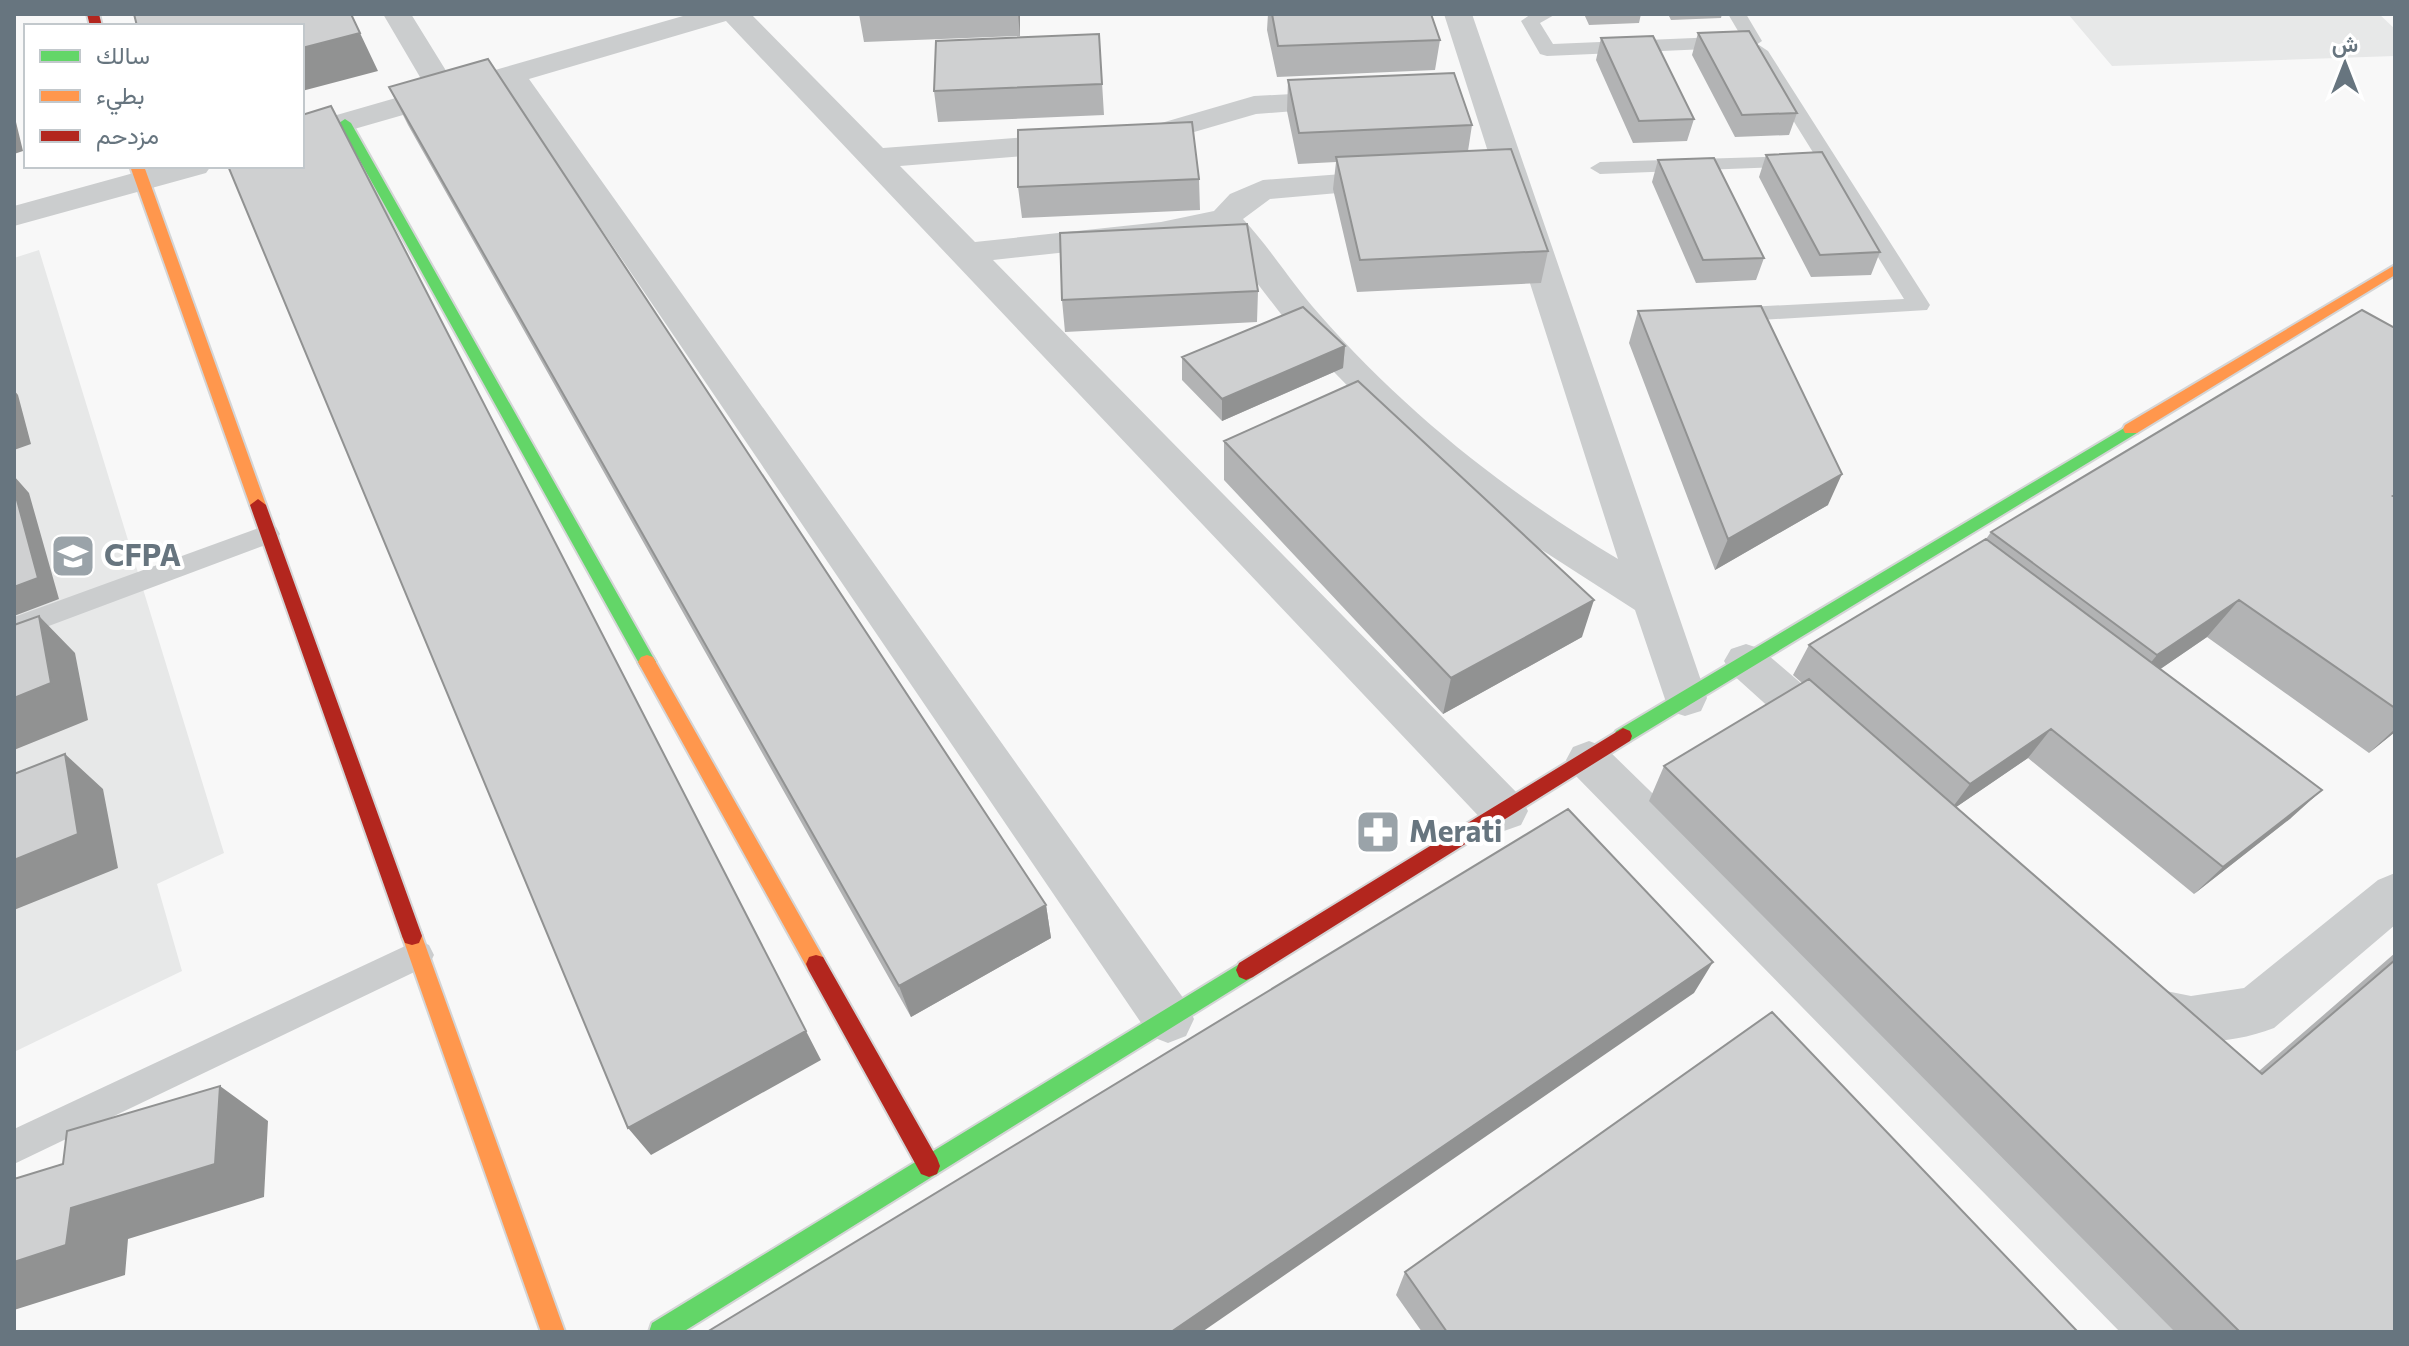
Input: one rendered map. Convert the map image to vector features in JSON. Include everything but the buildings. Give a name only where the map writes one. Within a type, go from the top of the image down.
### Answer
[{"type":"street","points":[[397,14],[446,96]]},
{"type":"street","points":[[735,14],[1504,811]]},
{"type":"street","points":[[1458,14],[1469,94],[1495,173],[1653,601],[1685,698]]},
{"type":"street","points":[[304,134],[446,96],[701,16]]},
{"type":"street","points":[[511,75],[1168,1019]]},
{"type":"street","points":[[874,158],[1146,137],[1254,105],[1377,98]]},
{"type":"street","points":[[345,123],[929,1166]]},
{"type":"street","points":[[14,216],[139,174],[181,168]]},
{"type":"street","points":[[139,174],[553,1332]]},
{"type":"street","points":[[966,253],[1161,232],[1225,219],[1242,201],[1263,190],[1433,178]]},
{"type":"street","points":[[1225,219],[1255,250],[1273,281],[1318,335],[1442,456],[1503,506],[1653,601]]},
{"type":"street","points":[[661,1332],[1685,698],[2395,269]]},
{"type":"street","points":[[1746,661],[1863,764]]},
{"type":"street","points":[[1589,760],[2162,1332]]},
{"type":"street","points":[[2107,980],[2142,1011],[2191,1020],[2256,1011],[2395,895]]},
{"type":"lane","points":[[1547,14],[1530,21],[1547,50],[1753,41]]},
{"type":"lane","points":[[1712,316],[1919,305],[1737,14]]},
{"type":"lane","points":[[1600,168],[1828,161]]},
{"type":"lane","points":[[14,628],[267,534]]},
{"type":"lane","points":[[14,1147],[418,955]]},
{"type":"shaded area","points":[[2068,14],[2379,14],[2395,29],[2395,56],[2112,66]]},
{"type":"shaded area","name":"CFPA","points":[[39,250],[224,853],[157,884],[182,971],[14,1052],[14,258]]},
{"type":"traffic: fast","points":[[345,123],[647,662]]},
{"type":"traffic: fast","points":[[1623,736],[2131,429]]},
{"type":"traffic: fast","points":[[661,1332],[1246,970]]},
{"type":"traffic: slow","points":[[138,168],[258,505]]},
{"type":"traffic: slow","points":[[2131,429],[2395,269]]},
{"type":"traffic: slow","points":[[647,662],[816,964]]},
{"type":"traffic: slow","points":[[412,936],[553,1332]]},
{"type":"traffic: jam","points":[[93,14],[96,24]]},
{"type":"traffic: jam","points":[[258,505],[412,936]]},
{"type":"traffic: jam","points":[[1246,970],[1623,736]]},
{"type":"traffic: jam","points":[[816,964],[929,1166]]},
{"type":"place","name":"CFPA","points":[[73,556]]},
{"type":"place","name":"Merati","points":[[1378,832]]}]
